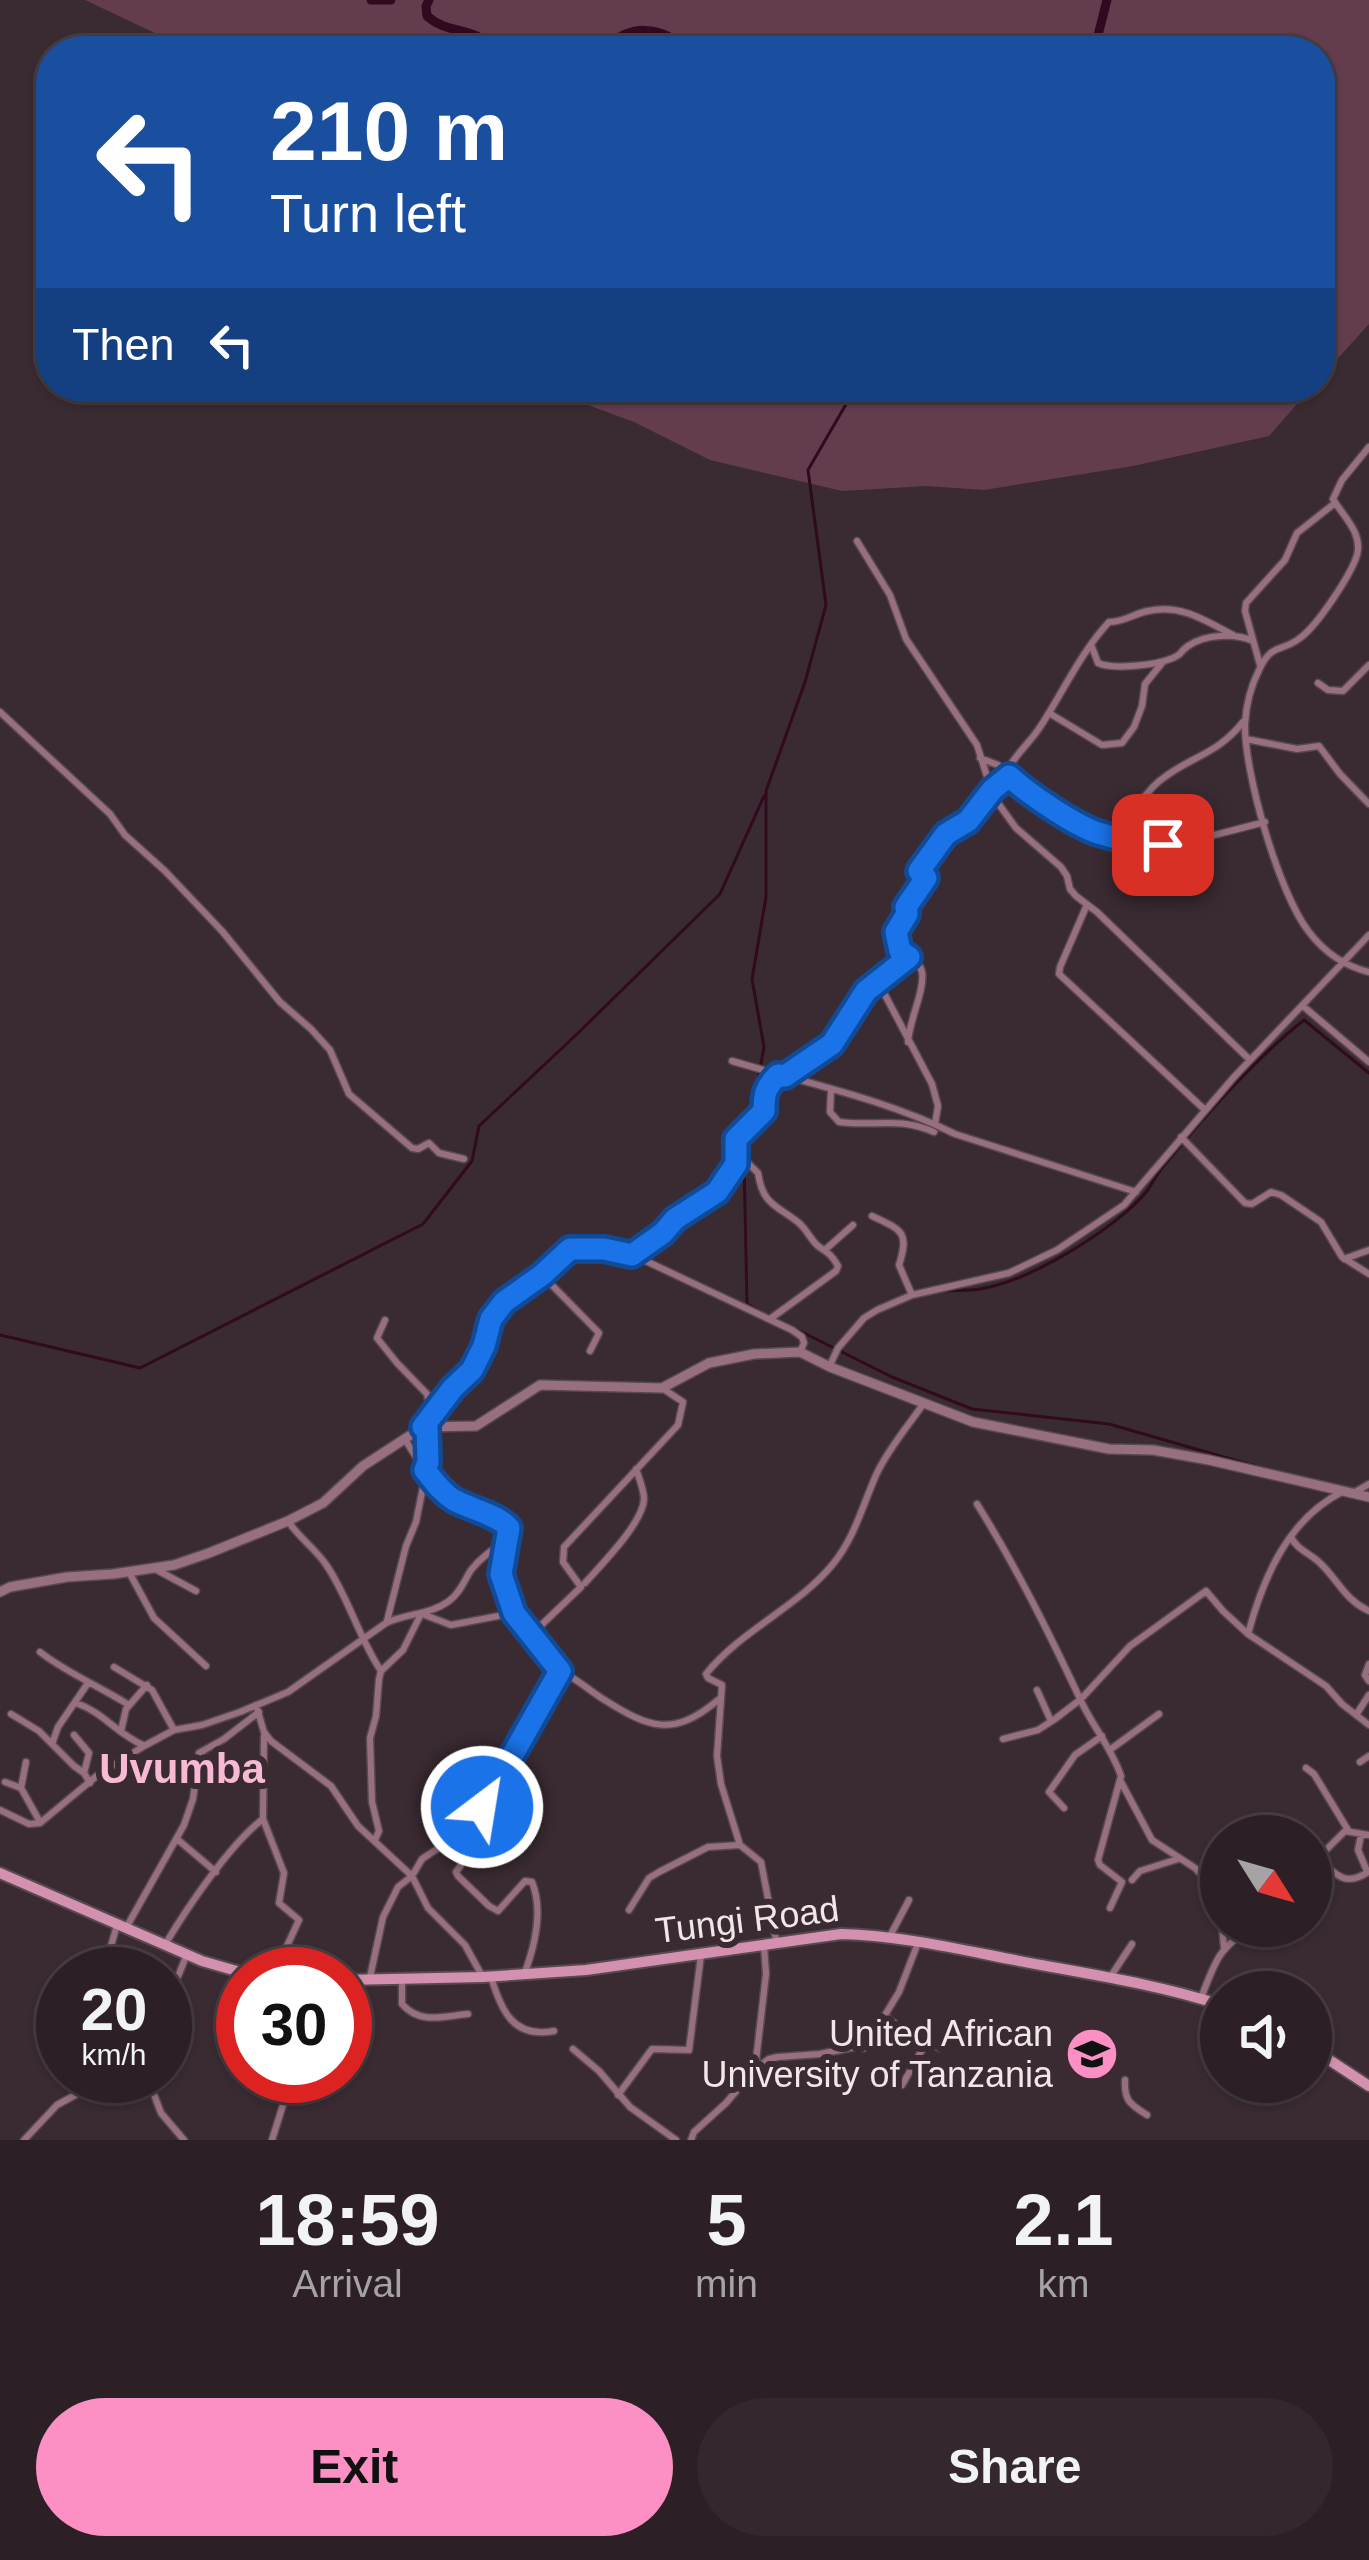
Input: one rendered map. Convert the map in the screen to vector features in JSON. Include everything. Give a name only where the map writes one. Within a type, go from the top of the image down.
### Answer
[{"type":"main road","points":[[0,1873],[174,1947]]},
{"type":"main road","name":"Tungi Road","points":[[372,1980],[523,1975],[841,1934],[919,1940],[1200,1998]]},
{"type":"main road","points":[[1332,2062],[1369,2086]]},
{"type":"street","points":[[1369,447],[1334,495],[1334,503],[1369,558]]},
{"type":"street","points":[[1261,666],[1246,604],[1285,560],[1295,536],[1334,503]]},
{"type":"street","points":[[857,541],[890,595],[906,639],[970,733],[990,791],[1016,828],[1060,867],[1070,889],[1086,905],[1250,1060]]},
{"type":"street","points":[[1358,545],[1345,582],[1311,626],[1298,639],[1273,650],[1261,666],[1252,686],[1246,739],[1248,765],[1276,865],[1299,917],[1343,964],[1369,972]]},
{"type":"street","points":[[908,1042],[922,979],[919,965],[900,951],[896,932],[926,878],[919,871],[946,834],[968,821],[1008,774],[1109,622],[1178,609],[1253,640]]},
{"type":"street","points":[[1092,646],[1096,661],[1113,668],[1165,661],[1194,642],[1233,635]]},
{"type":"street","points":[[1079,662],[1096,661]]},
{"type":"street","points":[[1049,713],[1102,745],[1122,743],[1134,728],[1145,684],[1165,661]]},
{"type":"street","points":[[1318,683],[1328,690],[1343,691],[1369,665]]},
{"type":"street","points":[[0,712],[110,814],[125,835],[222,931],[280,1002],[330,1050],[344,1088],[364,1109],[412,1148],[429,1143],[439,1153],[464,1160]]},
{"type":"street","points":[[1119,837],[1162,778],[1224,743],[1246,719]]},
{"type":"street","points":[[1246,739],[1297,748],[1319,746],[1369,800]]},
{"type":"street","points":[[980,758],[994,762],[1021,787],[1084,826],[1119,837],[1172,846],[1265,822]]},
{"type":"street","points":[[1086,905],[1059,974],[1205,1110]]},
{"type":"street","points":[[830,1367],[838,1348],[865,1318],[887,1304],[1025,1266],[1091,1229],[1136,1192],[1250,1060],[1369,935]]},
{"type":"street","points":[[632,1255],[722,1186],[736,1164],[736,1139],[764,1111],[764,1092],[781,1075],[832,1044],[862,998],[909,957]]},
{"type":"street","points":[[874,985],[884,993],[932,1084],[938,1110],[934,1128]]},
{"type":"street","points":[[1303,1006],[1369,1062]]},
{"type":"street","points":[[732,1060],[1136,1192]]},
{"type":"street","points":[[831,1089],[830,1112],[839,1122],[894,1121],[934,1128]]},
{"type":"street","points":[[938,1110],[961,1136]]},
{"type":"street","points":[[1181,1137],[1245,1203],[1276,1193],[1312,1215],[1327,1229],[1344,1259],[1369,1274]]},
{"type":"street","points":[[748,1163],[772,1204],[796,1220],[838,1264],[837,1270],[770,1319]]},
{"type":"street","points":[[872,1216],[903,1236],[906,1245],[899,1265],[912,1295]]},
{"type":"street","points":[[826,1249],[853,1226]]},
{"type":"street","points":[[0,1592],[45,1580],[154,1569],[209,1553],[323,1503],[351,1476],[427,1424],[472,1370],[491,1319],[504,1302],[570,1249],[632,1255],[802,1337],[800,1352]]},
{"type":"street","points":[[1344,1259],[1369,1250]]},
{"type":"street","points":[[542,1275],[599,1334],[590,1352]]},
{"type":"street","points":[[385,1320],[377,1338],[427,1394],[428,1462],[386,1623]]},
{"type":"street","points":[[427,1424],[476,1426],[541,1385],[662,1388],[709,1364],[754,1354],[800,1352],[974,1422],[1108,1449],[1153,1450],[1208,1460],[1369,1497]]},
{"type":"street","points":[[532,1634],[581,1587],[563,1562],[564,1547],[680,1422],[682,1402],[662,1388]]},
{"type":"street","points":[[755,2069],[771,1946],[761,1862],[740,1845],[721,1784],[717,1756],[722,1685],[706,1674],[729,1649],[791,1604],[835,1562],[878,1473],[924,1403]]},
{"type":"street","points":[[404,1438],[452,1498],[506,1523],[501,1574],[514,1613],[560,1671],[637,1719],[664,1726],[700,1714],[721,1697]]},
{"type":"street","points":[[585,1583],[633,1526],[642,1507],[644,1495],[636,1469]]},
{"type":"street","points":[[1248,1634],[1258,1597],[1292,1534],[1321,1504],[1369,1484]]},
{"type":"street","points":[[977,1504],[1111,1749],[1120,1780],[1152,1840],[1200,1876]]},
{"type":"street","points":[[288,1521],[325,1562],[381,1671],[370,1738],[371,1802],[379,1831],[374,1842]]},
{"type":"street","points":[[1292,1534],[1292,1542],[1322,1565],[1348,1599],[1369,1611]]},
{"type":"street","points":[[0,1810],[29,1824],[40,1823],[90,1783],[174,1730],[258,1708],[298,1686],[386,1623],[421,1614],[452,1598],[475,1566],[508,1539]]},
{"type":"street","points":[[154,1569],[196,1591]]},
{"type":"street","points":[[129,1572],[154,1618],[206,1666]]},
{"type":"street","points":[[1003,1739],[1038,1730],[1051,1721],[1081,1699],[1130,1646],[1206,1591],[1248,1634],[1329,1688],[1369,1725]]},
{"type":"street","points":[[421,1614],[451,1625],[514,1613]]},
{"type":"street","points":[[381,1671],[403,1650],[421,1614]]},
{"type":"street","points":[[40,1652],[129,1705]]},
{"type":"street","points":[[1369,1664],[1365,1675],[1369,1681]]},
{"type":"street","points":[[114,1667],[147,1685],[174,1730]]},
{"type":"street","points":[[372,1970],[383,1917],[398,1887],[422,1859],[472,1822],[508,1774],[512,1756],[560,1671]]},
{"type":"street","points":[[52,1744],[88,1683]]},
{"type":"street","points":[[121,1731],[129,1705],[147,1685]]},
{"type":"street","points":[[1037,1690],[1051,1721]]},
{"type":"street","points":[[1356,1715],[1369,1694]]},
{"type":"street","points":[[76,1703],[96,1710],[145,1746]]},
{"type":"street","points":[[258,1708],[264,1732],[263,1819],[284,1873],[278,1903],[299,1920],[288,1947]]},
{"type":"street","points":[[199,1753],[224,1739],[258,1708]]},
{"type":"street","points":[[11,1714],[35,1728],[90,1783]]},
{"type":"street","points":[[1111,1749],[1160,1714]]},
{"type":"street","points":[[264,1732],[281,1750],[328,1782],[358,1826],[412,1876],[428,1908],[464,1945],[514,2023],[533,2033],[554,2031]]},
{"type":"street","points":[[74,1735],[89,1753],[84,1773]]},
{"type":"street","points":[[1064,1808],[1048,1792],[1076,1755],[1102,1736]]},
{"type":"street","points":[[199,1753],[218,1765],[262,1768]]},
{"type":"street","points":[[112,1947],[177,1839],[193,1799],[199,1753]]},
{"type":"street","points":[[1360,1762],[1369,1756]]},
{"type":"street","points":[[26,1762],[21,1788],[40,1823]]},
{"type":"street","points":[[1306,1768],[1348,1830],[1365,1835],[1358,1850],[1368,1871],[1356,1880],[1332,1872]]},
{"type":"street","points":[[1110,1908],[1123,1882],[1098,1860],[1120,1780]]},
{"type":"street","points":[[4,1782],[21,1788]]},
{"type":"street","points":[[166,1943],[216,1872],[263,1819]]},
{"type":"street","points":[[472,1822],[470,1846],[456,1874],[498,1911],[525,1881],[535,1889],[538,1905],[523,1975]]},
{"type":"street","points":[[1332,1845],[1348,1830]]},
{"type":"street","points":[[177,1839],[216,1872]]},
{"type":"street","points":[[629,1910],[649,1878],[708,1847],[740,1845]]},
{"type":"street","points":[[1132,1880],[1146,1869],[1181,1858]]},
{"type":"street","points":[[890,1936],[910,1900]]},
{"type":"street","points":[[691,2140],[755,2069],[778,2057],[865,2048],[899,1992],[919,1940]]},
{"type":"street","points":[[1109,1978],[1132,1944]]},
{"type":"street","points":[[1213,1971],[1224,1947]]},
{"type":"street","points":[[618,2095],[652,2049],[689,2050],[700,1955]]},
{"type":"street","points":[[401,1978],[402,2004],[413,2014],[441,2018],[468,2014]]},
{"type":"street","points":[[885,2016],[914,2038],[940,2048]]},
{"type":"street","points":[[902,2085],[926,2043]]},
{"type":"street","points":[[573,2049],[630,2108],[676,2140]]},
{"type":"street","points":[[1125,2080],[1128,2103],[1148,2115]]},
{"type":"street","points":[[24,2140],[61,2103]]},
{"type":"street","points":[[157,2103],[184,2140]]},
{"type":"street","points":[[272,2140],[284,2103]]},
{"type":"shaded area","points":[[85,0],[1369,0],[1369,324],[1335,361],[1335,36],[161,36]]},
{"type":"shaded area","points":[[580,402],[1299,402],[1269,436],[1133,466],[984,490],[926,486],[842,491],[710,460],[634,422]]},
{"type":"waterway","points":[[371,0],[391,0]]},
{"type":"waterway","points":[[429,0],[427,16],[476,36]]},
{"type":"waterway","points":[[1098,36],[1107,0]]},
{"type":"waterway","points":[[623,36],[646,30],[667,36]]},
{"type":"waterway","points":[[762,1313],[747,1304],[744,1159],[764,1047],[752,979],[766,897],[766,791],[805,682],[826,605],[808,470],[847,402]]},
{"type":"waterway","points":[[0,1335],[140,1368],[423,1224],[472,1161],[479,1126],[720,894],[764,796]]},
{"type":"waterway","points":[[943,1291],[980,1289],[1022,1276],[1070,1252],[1115,1221],[1147,1191],[1230,1090],[1304,1020],[1369,1073]]},
{"type":"waterway","points":[[792,1327],[892,1377],[972,1409],[1109,1424],[1262,1468]]},
{"type":"place","name":"United African University of Tanzania","points":[[1092,2054]]},
{"type":"district","name":"Uvumba","points":[[182,1768]]},
{"type":"route","points":[[482,1807],[508,1774],[512,1756],[560,1671],[514,1613],[501,1574],[506,1523],[446,1495],[425,1470],[427,1427],[423,1427],[477,1363],[491,1319],[510,1296],[570,1249],[632,1255],[717,1192],[736,1164],[736,1139],[764,1111],[768,1085],[832,1044],[866,991],[909,957],[900,951],[896,932],[926,878],[919,871],[946,834],[968,821],[1009,776],[1099,833],[1163,845]]}]
